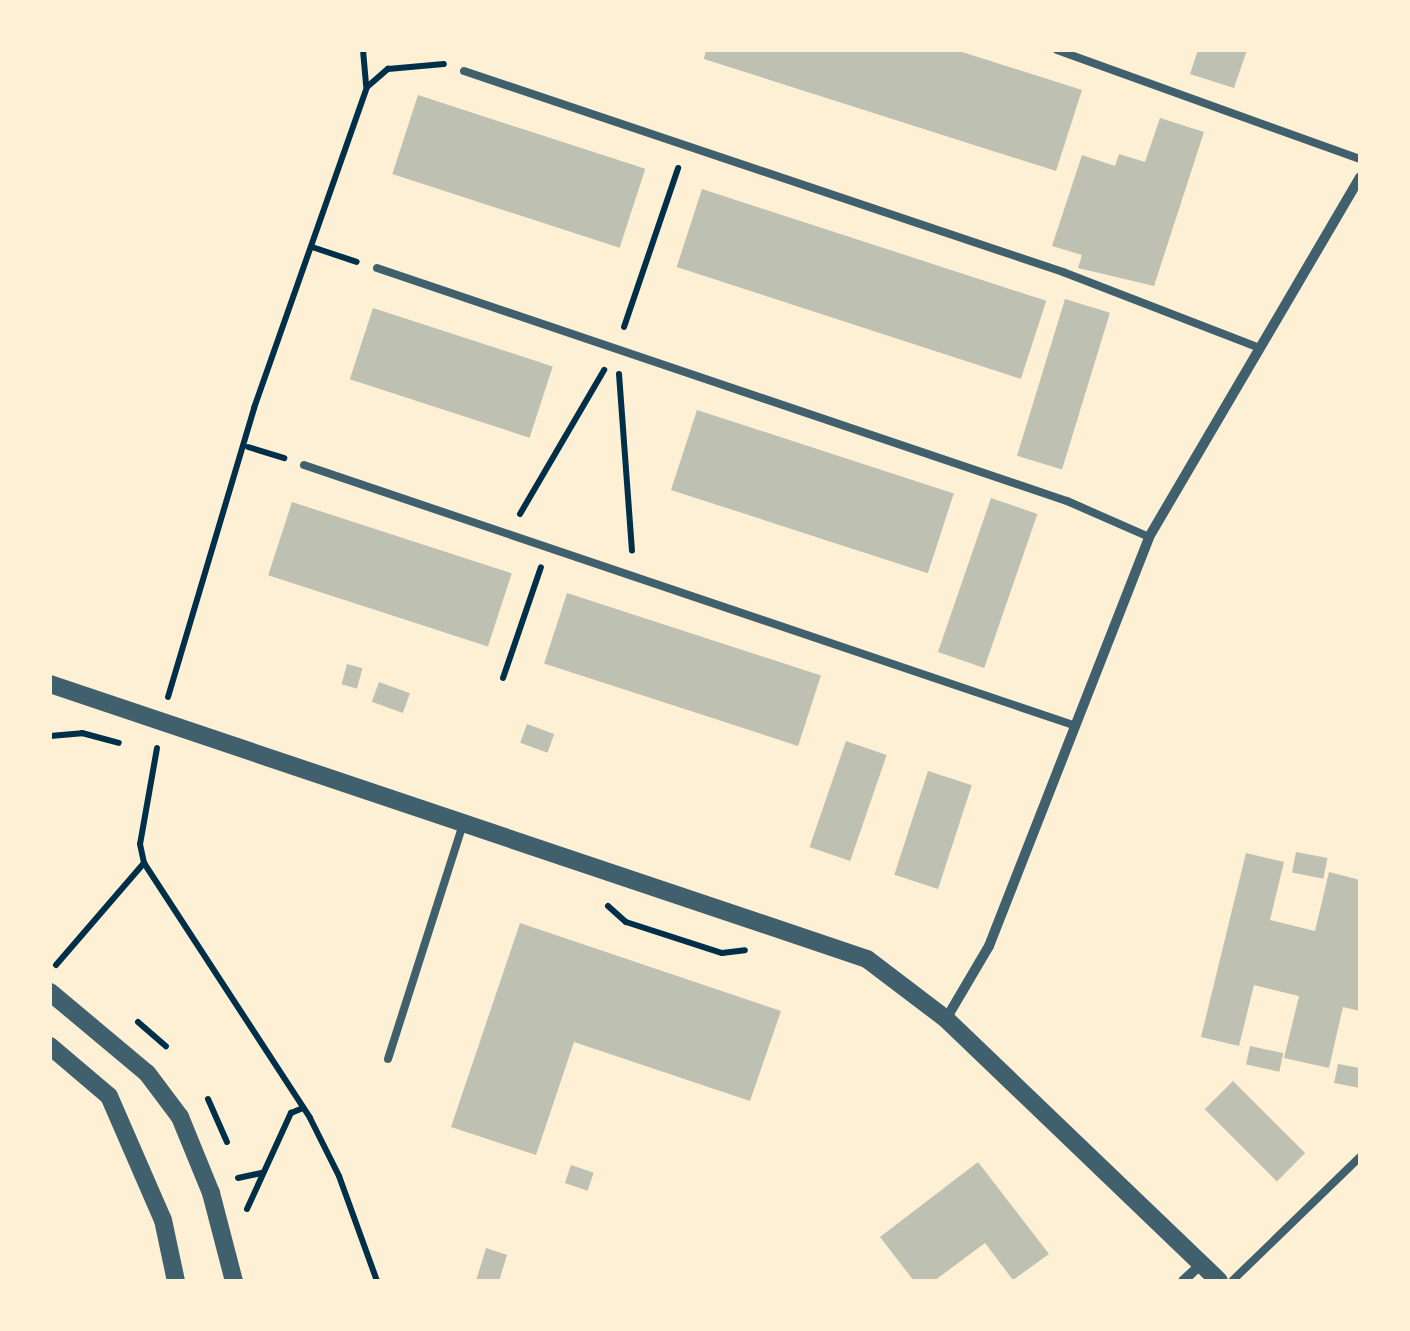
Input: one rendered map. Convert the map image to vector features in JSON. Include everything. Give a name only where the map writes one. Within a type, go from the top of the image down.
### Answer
[{"type":"street","points":[[946,1019],[989,946],[1149,537],[1255,346],[1360,177]]},
{"type":"street","points":[[50,684],[867,958],[946,1019],[1219,1281]]},
{"type":"street","points":[[50,992],[147,1073],[180,1117],[211,1194],[234,1281]]},
{"type":"street","points":[[50,1046],[109,1096],[163,1220],[176,1281]]},
{"type":"street","points":[[1183,1281],[1200,1264]]},
{"type":"lane","points":[[1058,50],[1360,159]]},
{"type":"lane","points":[[464,71],[1047,267],[1255,346]]},
{"type":"lane","points":[[377,268],[1068,501],[1149,537]]},
{"type":"lane","points":[[304,464],[1073,725]]},
{"type":"lane","points":[[388,1059],[463,824]]},
{"type":"lane","points":[[1232,1281],[1360,1157]]},
{"type":"path","points":[[362,50],[366,87],[254,408],[247,447],[184,629],[140,844],[144,864],[303,1108],[339,1176],[376,1281]]},
{"type":"path","points":[[366,87],[388,69],[408,63],[464,71]]},
{"type":"path","points":[[312,247],[377,268]]},
{"type":"path","points":[[616,348],[631,574]]},
{"type":"path","points":[[247,447],[304,464]]},
{"type":"path","points":[[503,678],[548,547]]},
{"type":"path","points":[[50,736],[82,733],[169,754]]},
{"type":"path","points":[[50,975],[144,864]]},
{"type":"path","points":[[597,896],[626,922],[722,953],[764,950]]},
{"type":"path","points":[[246,1210],[291,1113],[303,1108]]},
{"type":"building","points":[[706,50],[956,50],[1082,90],[1056,171],[704,59]]},
{"type":"building","points":[[1198,50],[1247,50],[1234,88],[1190,74]]},
{"type":"building","points":[[418,95],[645,169],[620,248],[392,174]]},
{"type":"building","points":[[1160,118],[1204,132],[1154,286],[1078,268],[1082,255],[1052,246],[1082,155],[1115,166],[1119,154],[1145,162]]},
{"type":"building","points":[[702,189],[1046,301],[1021,379],[677,267]]},
{"type":"building","points":[[1065,299],[1110,313],[1062,470],[1017,456]]},
{"type":"building","points":[[373,308],[553,366],[530,438],[350,379]]},
{"type":"building","points":[[697,410],[954,493],[928,573],[671,490]]},
{"type":"building","points":[[991,498],[1037,514],[984,668],[938,652]]},
{"type":"building","points":[[292,502],[512,573],[488,647],[268,575]]},
{"type":"building","points":[[567,593],[821,676],[798,746],[544,663]]},
{"type":"building","points":[[347,664],[362,668],[357,688],[342,684]]},
{"type":"building","points":[[379,682],[410,693],[403,713],[372,702]]},
{"type":"building","points":[[527,724],[554,734],[547,753],[520,743]]},
{"type":"building","points":[[846,741],[887,755],[850,861],[810,847]]},
{"type":"building","points":[[928,771],[972,785],[938,889],[894,875]]},
{"type":"building","points":[[1296,852],[1327,858],[1323,879],[1292,873]]},
{"type":"building","points":[[1246,853],[1284,862],[1270,920],[1315,931],[1329,872],[1360,880],[1360,1011],[1343,1007],[1329,1068],[1284,1058],[1299,996],[1254,985],[1239,1046],[1201,1037]]},
{"type":"building","points":[[520,923],[781,1011],[750,1101],[574,1042],[536,1155],[451,1127]]},
{"type":"building","points":[[1250,1046],[1283,1053],[1279,1072],[1246,1065]]},
{"type":"building","points":[[1338,1064],[1360,1068],[1360,1088],[1334,1083]]},
{"type":"building","points":[[1233,1081],[1305,1153],[1277,1181],[1205,1109]]},
{"type":"building","points":[[978,1162],[1049,1254],[1013,1280],[985,1243],[934,1281],[914,1281],[880,1237]]},
{"type":"building","points":[[571,1165],[594,1173],[588,1191],[565,1183]]},
{"type":"building","points":[[486,1248],[507,1255],[499,1281],[476,1281]]}]
